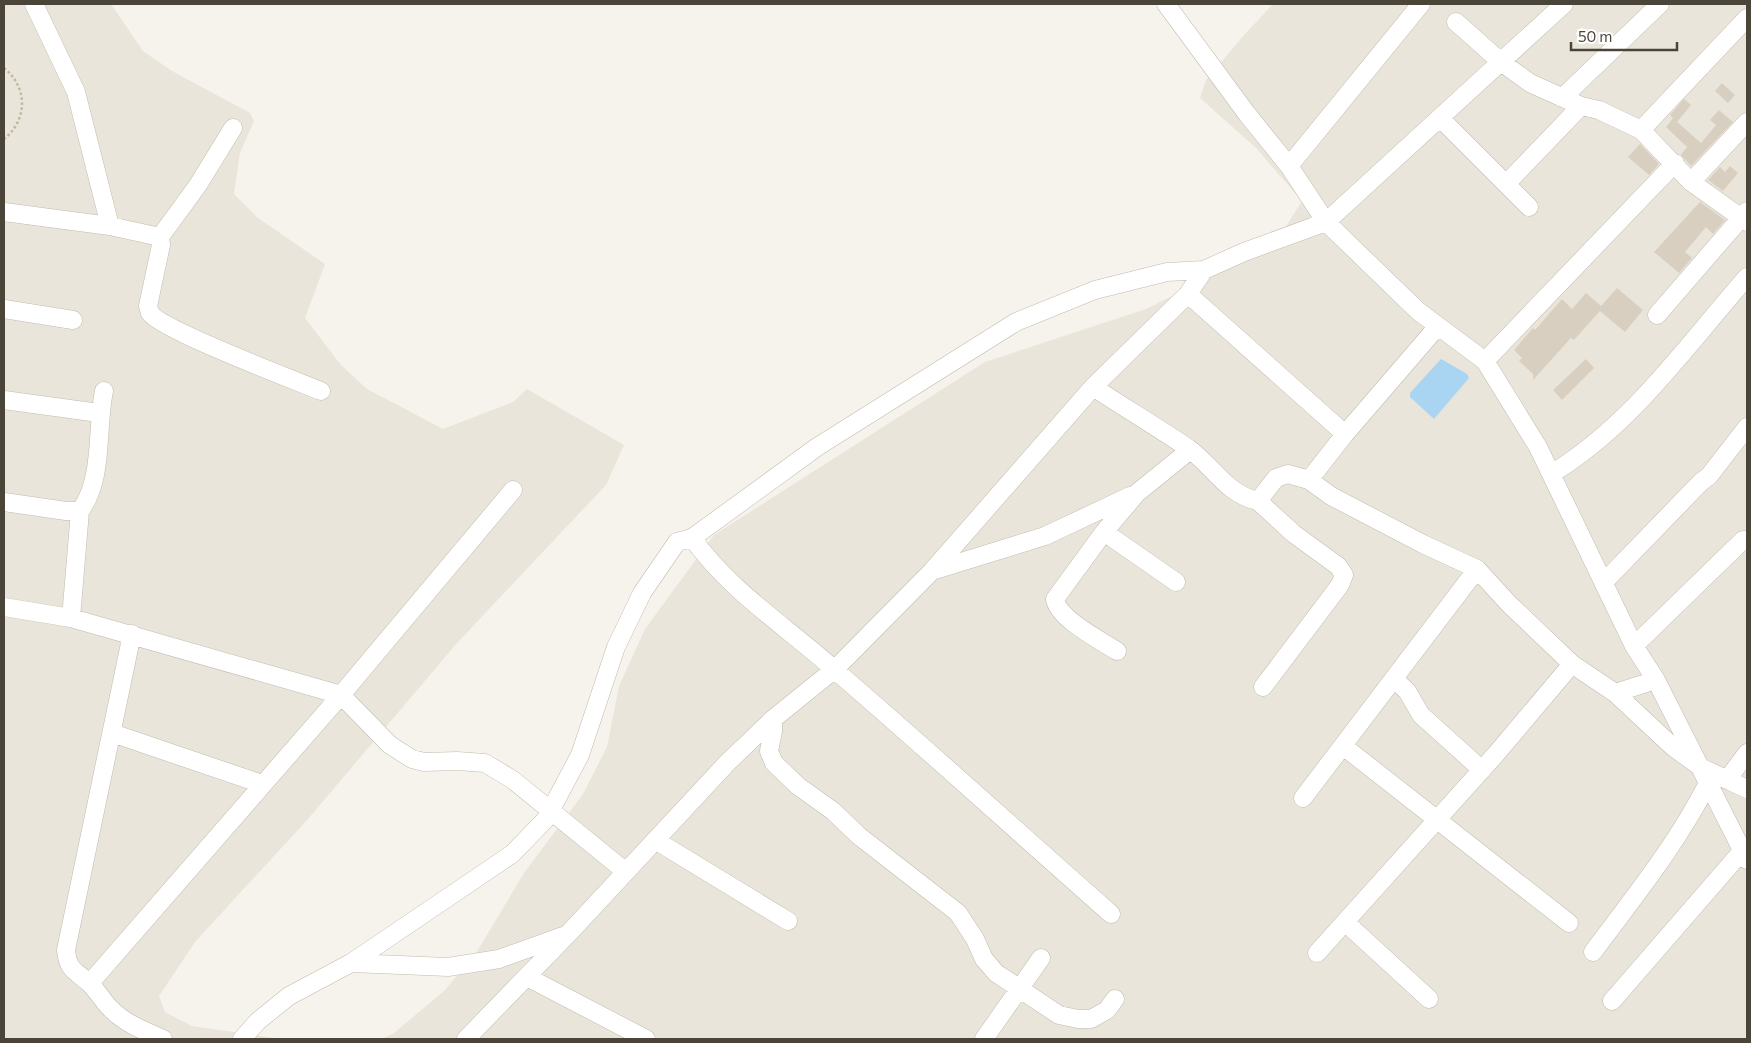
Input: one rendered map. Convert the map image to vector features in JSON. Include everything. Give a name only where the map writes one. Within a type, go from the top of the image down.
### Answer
[{"type":"street","points":[[34,4],[76,92],[110,226]]},
{"type":"street","points":[[1166,4],[1247,114],[1289,166],[1326,222],[1418,311],[1486,361],[1538,447],[1634,646],[1656,680],[1745,855],[1612,1001]]},
{"type":"street","points":[[1289,166],[1421,4]]},
{"type":"street","points":[[242,1039],[258,1021],[289,996],[351,963],[512,854],[546,819],[580,755],[616,646],[642,593],[677,542],[692,538],[817,447],[1016,322],[1095,290],[1167,272],[1204,270],[1244,252],[1326,222],[1564,4]]},
{"type":"street","points":[[1562,98],[1660,4]]},
{"type":"street","points":[[1641,130],[1747,18]]},
{"type":"street","points":[[1456,22],[1501,62],[1530,83],[1580,106],[1598,110],[1641,130],[1675,163],[1691,182],[1746,217],[1657,315]]},
{"type":"street","points":[[1506,184],[1580,106]]},
{"type":"street","points":[[1440,118],[1529,208]]},
{"type":"street","points":[[1691,182],[1747,122]]},
{"type":"street","points":[[233,128],[198,185],[160,237],[161,245],[148,298],[151,314],[188,335],[321,391]]},
{"type":"street","points":[[1486,361],[1675,163]]},
{"type":"street","points":[[4,212],[110,226],[160,237]]},
{"type":"street","points":[[466,1039],[569,934],[728,762],[773,720],[835,669],[932,570],[1093,387],[1188,294],[1204,270]]},
{"type":"street","points":[[1551,474],[1607,435],[1650,391],[1747,277]]},
{"type":"street","points":[[1188,294],[1345,434]]},
{"type":"street","points":[[4,309],[73,320]]},
{"type":"street","points":[[1309,480],[1345,434],[1438,326]]},
{"type":"street","points":[[1093,387],[1190,450],[1233,490],[1244,498],[1258,501],[1294,534],[1338,566],[1344,575],[1340,585],[1263,687]]},
{"type":"street","points":[[71,618],[80,511],[86,501],[94,476],[99,413],[104,392]]},
{"type":"street","points":[[4,400],[99,413]]},
{"type":"street","points":[[1604,582],[1709,476],[1747,427]]},
{"type":"street","points":[[1117,651],[1064,615],[1056,607],[1055,599],[1104,532],[1137,493],[1190,450]]},
{"type":"street","points":[[1258,501],[1276,478],[1288,474],[1309,480],[1331,496],[1477,570],[1509,604],[1572,664],[1615,693],[1705,776],[1727,780],[1747,789]]},
{"type":"street","points":[[90,983],[341,695],[513,490]]},
{"type":"street","points":[[932,570],[1044,536],[1137,493]]},
{"type":"street","points":[[4,502],[66,511],[80,511]]},
{"type":"street","points":[[1104,532],[1176,582]]},
{"type":"street","points":[[692,538],[716,570],[835,669],[1110,914]]},
{"type":"street","points":[[1634,646],[1742,540],[1747,540]]},
{"type":"street","points":[[1303,798],[1477,570]]},
{"type":"street","points":[[4,607],[71,618],[341,695],[390,746],[401,754],[424,762],[457,761],[485,763],[512,780],[626,872]]},
{"type":"street","points":[[132,634],[66,950],[67,961],[73,972],[90,983],[112,1010],[133,1026],[162,1039]]},
{"type":"street","points":[[1317,953],[1482,770],[1572,664]]},
{"type":"street","points":[[1394,679],[1408,691],[1421,715],[1482,770]]},
{"type":"street","points":[[1615,693],[1656,680]]},
{"type":"street","points":[[773,720],[773,731],[768,751],[774,763],[798,786],[833,810],[859,836],[958,913],[975,939],[984,959],[996,973],[1059,1015],[1078,1020],[1090,1019],[1106,1010],[1115,999]]},
{"type":"street","points":[[112,733],[262,784]]},
{"type":"street","points":[[1343,746],[1569,923]]},
{"type":"street","points":[[1727,780],[1747,754]]},
{"type":"street","points":[[1593,952],[1671,846],[1705,776]]},
{"type":"street","points":[[655,840],[788,921]]},
{"type":"street","points":[[1345,922],[1429,999]]},
{"type":"street","points":[[351,963],[448,967],[499,959],[569,934]]},
{"type":"street","points":[[984,1039],[1041,958]]},
{"type":"street","points":[[526,977],[646,1039]]},
{"type":"path","points":[[4,68],[11,73],[22,94],[22,100],[19,122],[4,139]]},
{"type":"shaded area","points":[[4,4],[111,4],[143,51],[172,71],[250,113],[254,121],[240,153],[234,194],[258,218],[325,264],[305,318],[341,365],[367,389],[443,429],[513,402],[527,389],[624,445],[606,485],[457,643],[308,819],[195,942],[159,996],[165,1012],[192,1026],[281,1039],[4,1039]]},
{"type":"shaded area","points":[[1273,4],[1747,4],[1747,1039],[382,1039],[394,1033],[444,991],[475,955],[524,873],[583,794],[607,747],[619,686],[645,629],[714,535],[985,362],[1146,309],[1248,258],[1285,228],[1302,201],[1256,148],[1200,98],[1206,80]]},
{"type":"water","points":[[1441,359],[1467,374],[1469,378],[1434,419],[1410,397],[1410,393]]},
{"type":"building","points":[[1722,83],[1735,95],[1728,103],[1715,91]]},
{"type":"building","points":[[1684,99],[1691,105],[1677,122],[1701,143],[1716,125],[1710,120],[1719,110],[1733,122],[1691,166],[1681,155],[1687,147],[1666,127],[1673,118],[1670,115]]},
{"type":"building","points":[[1640,144],[1659,164],[1649,175],[1628,157]]},
{"type":"building","points":[[1730,166],[1738,173],[1723,191],[1708,180],[1720,167],[1725,172]]},
{"type":"building","points":[[1700,202],[1725,220],[1713,234],[1706,227],[1685,252],[1692,258],[1679,273],[1654,252]]},
{"type":"building","points":[[1617,288],[1643,310],[1625,332],[1600,311],[1574,340],[1571,338],[1533,380],[1533,374],[1519,361],[1522,358],[1514,350],[1533,328],[1535,330],[1562,299],[1572,309],[1586,293],[1601,306]]},
{"type":"building","points":[[1586,359],[1594,368],[1562,400],[1553,390]]}]
